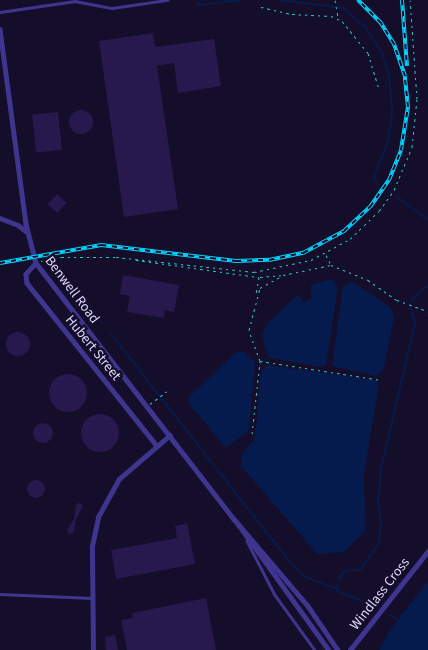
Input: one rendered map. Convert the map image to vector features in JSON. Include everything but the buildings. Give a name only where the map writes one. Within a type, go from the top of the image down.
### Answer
[{"type":"street","name":"Benwell Road","points":[[0,30],[27,233],[36,263],[234,519],[308,606],[338,650]]},
{"type":"street","points":[[0,218],[18,224],[27,233]]},
{"type":"street","name":"Hubert Street","points":[[36,263],[26,274],[27,283],[157,446]]},
{"type":"street","points":[[93,650],[92,546],[102,508],[119,479],[170,435]]},
{"type":"street","name":"Benwell Road","points":[[234,519],[247,541],[330,650]]},
{"type":"street","name":"Windlass Cross","points":[[350,650],[428,551]]},
{"type":"lane","points":[[0,12],[75,0],[112,8],[167,0]]},
{"type":"lane","name":"Benwell Road","points":[[247,541],[275,595],[315,650]]},
{"type":"lane","points":[[0,594],[92,598]]},
{"type":"path","points":[[335,0],[338,18],[368,53],[379,90]]},
{"type":"path","points":[[36,263],[61,257],[134,259],[254,272],[283,269],[325,254],[350,239],[379,211],[394,190],[410,157],[417,111],[410,0]]},
{"type":"path","points":[[261,7],[292,14],[338,18]]},
{"type":"path","points":[[325,254],[331,264],[368,280],[397,300],[428,310]]},
{"type":"path","points":[[134,259],[259,278],[283,275],[331,264]]},
{"type":"path","points":[[256,294],[260,288],[283,275]]},
{"type":"path","points":[[252,434],[260,361],[249,330],[259,278]]},
{"type":"path","points":[[260,361],[382,380]]},
{"type":"path","points":[[148,406],[167,391]]},
{"type":"water","points":[[332,279],[338,287],[326,365],[321,367],[269,358],[262,335],[267,324],[298,294],[303,302],[311,299],[311,285]]},
{"type":"water","points":[[351,281],[390,307],[394,317],[384,368],[377,376],[332,366],[343,286]]},
{"type":"water","points":[[243,351],[255,362],[249,430],[226,448],[190,405],[189,397],[235,353]]},
{"type":"water","points":[[267,365],[375,380],[379,384],[364,473],[365,531],[344,552],[317,554],[241,466],[242,455],[255,438],[261,371]]},
{"type":"water","points":[[428,581],[428,650],[380,650],[388,633]]},
{"type":"waterway","points":[[196,2],[200,5],[241,0]]},
{"type":"waterway","points":[[280,0],[343,8],[366,28],[382,53],[389,76],[392,114],[388,141],[374,177],[378,184]]},
{"type":"waterway","points":[[396,196],[428,220]]},
{"type":"waterway","points":[[411,301],[428,285]]},
{"type":"waterway","points":[[338,579],[345,571],[361,569],[379,543],[381,523],[378,503],[381,469],[415,323],[410,307]]},
{"type":"waterway","points":[[91,308],[102,322]]},
{"type":"waterway","points":[[111,334],[294,567],[306,577],[335,588]]},
{"type":"waterway","points":[[336,584],[337,591],[374,606]]},
{"type":"waterway","points":[[390,615],[399,620]]},
{"type":"railway","points":[[0,263],[101,245],[236,261],[269,260],[303,253],[344,231],[370,207],[389,180],[401,150],[408,107],[405,76],[394,44],[381,23],[358,0]]},
{"type":"railway","points":[[402,0],[407,66]]},
{"type":"railway","points":[[81,338],[108,367]]}]
